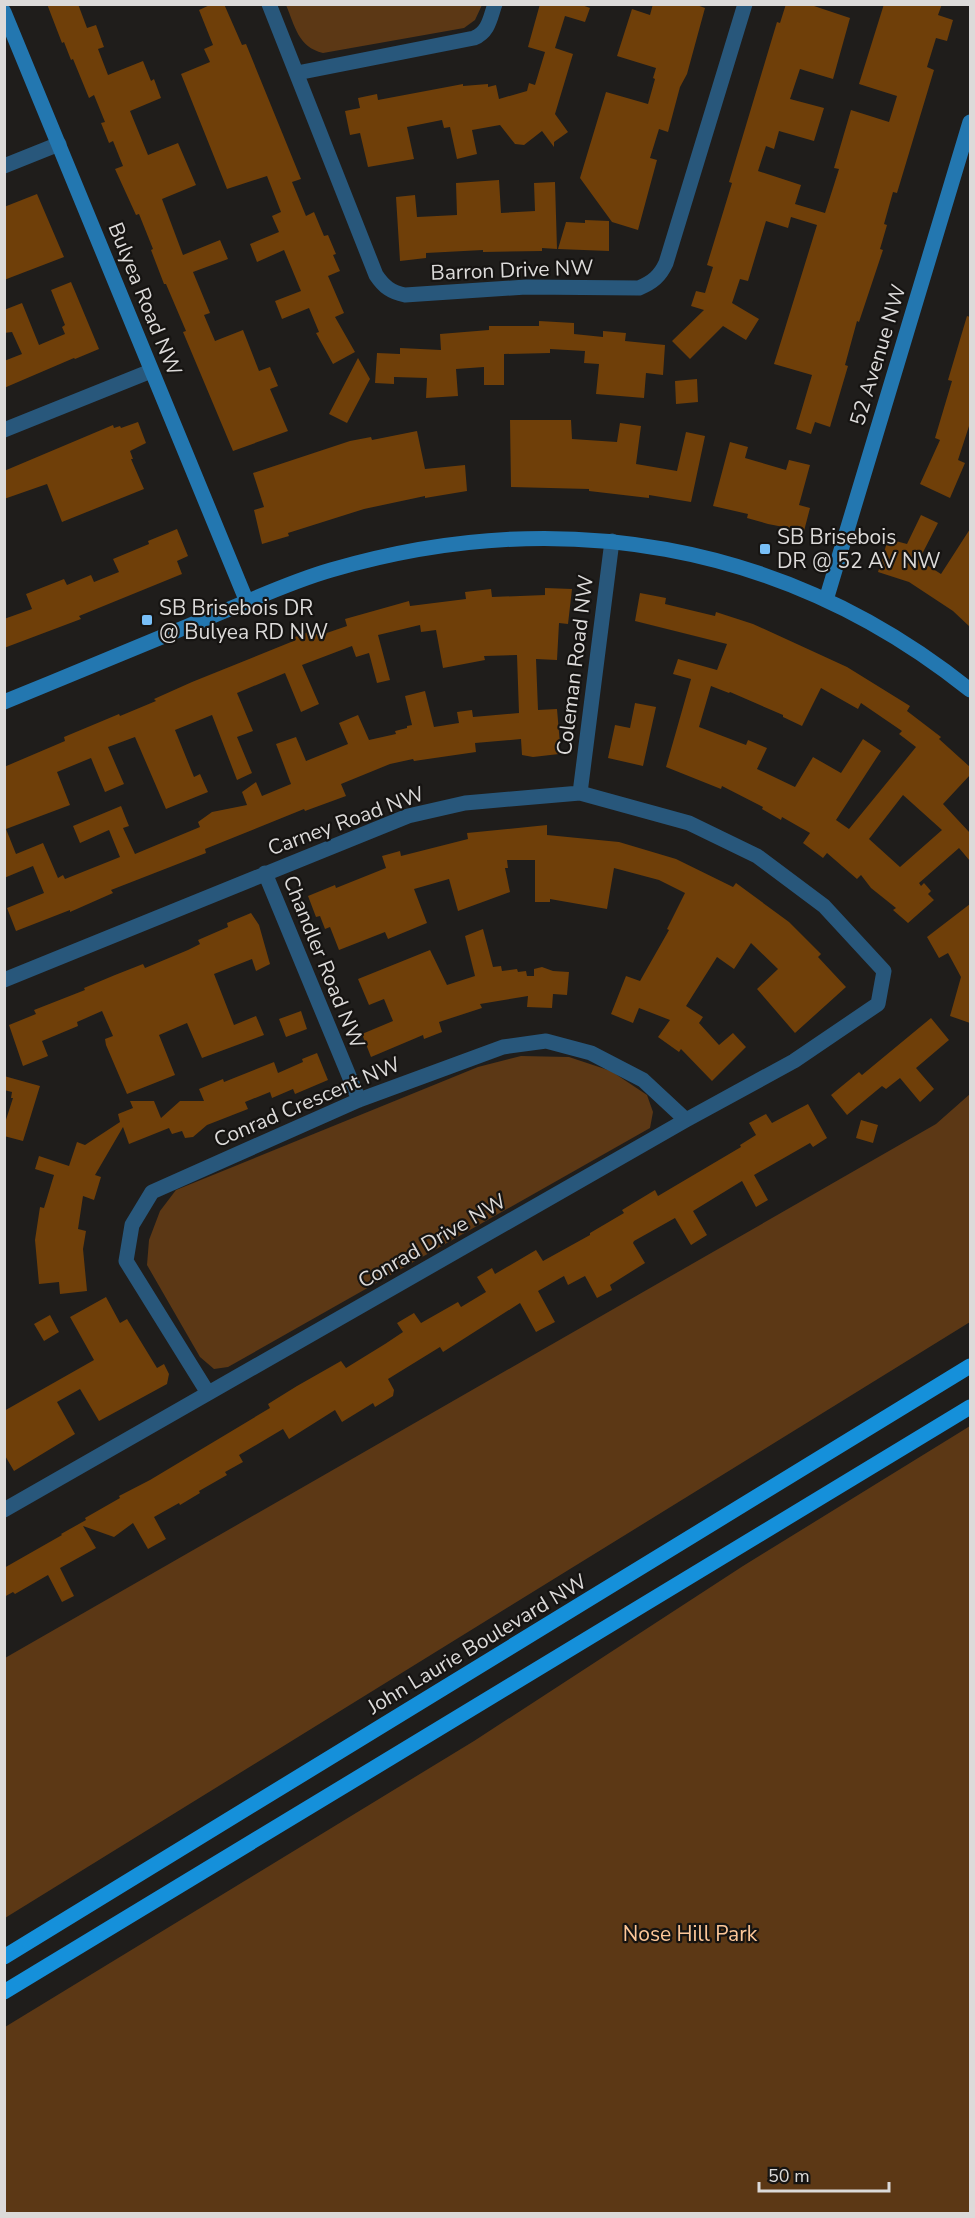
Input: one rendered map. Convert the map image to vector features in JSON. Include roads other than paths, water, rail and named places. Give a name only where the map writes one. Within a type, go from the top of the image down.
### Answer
[{"type":"main road","name":"John Laurie Boulevard NW","points":[[4,1957],[970,1366]]},
{"type":"main road","points":[[4,1992],[970,1407]]},
{"type":"street","name":"Barron Drive NW","points":[[269,4],[376,275],[383,285],[394,293],[421,294],[526,287],[639,288],[652,283],[661,274],[666,263],[745,4]]},
{"type":"street","points":[[297,72],[474,38],[482,35],[487,28],[495,4]]},
{"type":"street","name":"Bulyea Road NW","points":[[4,12],[247,602]]},
{"type":"street","name":"52 Avenue NW","points":[[826,600],[970,122]]},
{"type":"street","points":[[4,166],[59,144]]},
{"type":"street","points":[[4,430],[151,371]]},
{"type":"street","points":[[4,702],[264,594],[329,571],[400,552],[471,541],[551,538],[612,542],[670,550],[726,562],[764,574],[826,600],[900,639],[970,690]]},
{"type":"street","name":"Coleman Road NW","points":[[580,793],[612,542]]},
{"type":"street","name":"Carney Road NW","points":[[4,980],[408,816],[465,803],[580,793],[689,823],[757,856],[824,906],[884,971],[878,1004]]},
{"type":"street","name":"Chandler Road NW","points":[[265,873],[359,1100]]},
{"type":"street","name":"Conrad Drive NW","points":[[4,1510],[686,1120],[794,1061],[878,1004]]},
{"type":"street","name":"Conrad Crescent NW","points":[[208,1393],[126,1261],[132,1225],[152,1192],[359,1100],[503,1047],[546,1041],[591,1053],[643,1080],[686,1120]]},
{"type":"place","name":"SB Brisebois DR @ 52 AV NW","points":[[765,549]]},
{"type":"place","name":"SB Brisebois DR @ Bulyea RD NW","points":[[147,620]]},
{"type":"park label","name":"Nose Hill Park","points":[[690,1934]]}]
